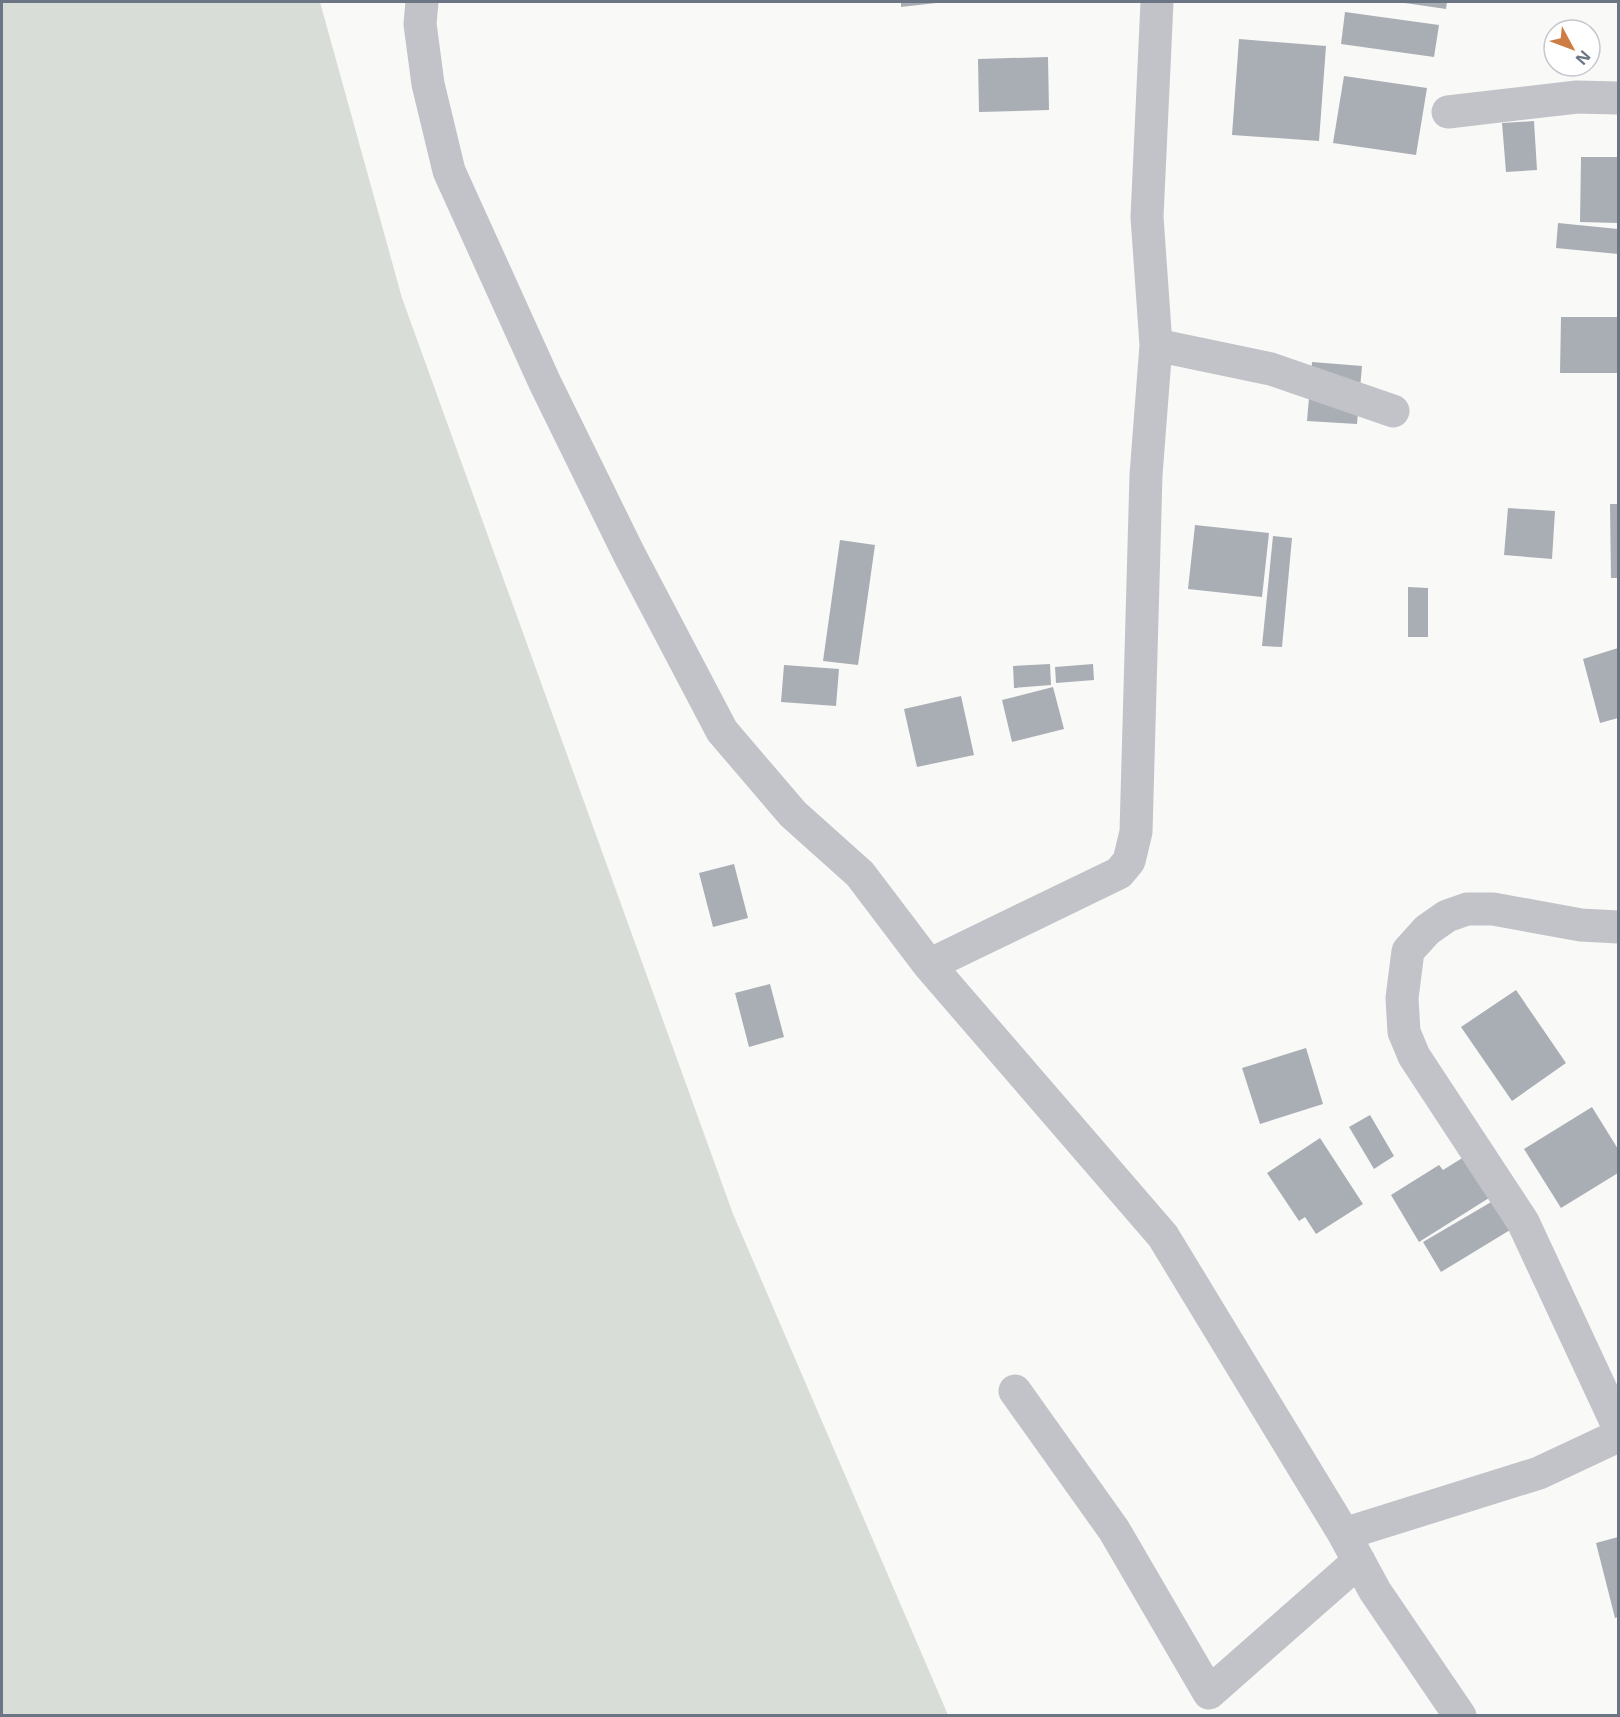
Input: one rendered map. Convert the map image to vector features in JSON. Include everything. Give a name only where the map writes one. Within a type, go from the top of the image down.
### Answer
[{"type":"street","points":[[422,2],[420,24],[428,84],[450,171],[545,383],[629,554],[722,731],[793,814],[860,873],[929,965],[1163,1236],[1352,1548],[1375,1591],[1459,1715]]},
{"type":"street","points":[[929,965],[1119,873],[1129,861],[1136,832],[1146,475],[1156,345],[1147,217],[1157,2]]},
{"type":"street","points":[[1448,112],[1577,97],[1618,98]]},
{"type":"street","points":[[1156,345],[1271,369],[1393,411]]},
{"type":"street","points":[[1618,927],[1581,925],[1493,909],[1467,909],[1447,916],[1427,930],[1408,951],[1402,998],[1404,1032],[1414,1056],[1523,1222],[1618,1426]]},
{"type":"street","points":[[1015,1391],[1114,1530],[1209,1693],[1352,1548],[1539,1473],[1618,1436]]},
{"type":"shaded area","points":[[2,2],[320,2],[402,298],[733,1214],[948,1715],[2,1715]]},
{"type":"building","points":[[901,2],[936,2],[936,3],[901,7]]},
{"type":"building","points":[[1398,2],[1447,2],[1446,9]]},
{"type":"building","points":[[1345,12],[1439,25],[1434,57],[1341,44]]},
{"type":"building","points":[[1239,39],[1326,46],[1319,141],[1232,135]]},
{"type":"building","points":[[1048,57],[1049,110],[979,112],[978,59]]},
{"type":"building","points":[[1344,76],[1427,88],[1416,155],[1333,143]]},
{"type":"building","points":[[1534,121],[1537,170],[1506,172],[1502,123]]},
{"type":"building","points":[[1581,157],[1618,157],[1618,223],[1580,222]]},
{"type":"building","points":[[1558,223],[1618,229],[1618,254],[1556,248]]},
{"type":"building","points":[[1561,317],[1618,317],[1618,373],[1560,373]]},
{"type":"building","points":[[1312,362],[1362,366],[1357,424],[1307,421]]},
{"type":"building","points":[[1610,504],[1618,504],[1618,578],[1611,578]]},
{"type":"building","points":[[1508,508],[1555,511],[1552,559],[1504,555]]},
{"type":"building","points":[[1195,525],[1269,533],[1262,597],[1188,589]]},
{"type":"building","points":[[1273,536],[1292,538],[1282,647],[1262,646]]},
{"type":"building","points":[[840,540],[875,545],[858,665],[823,661]]},
{"type":"building","points":[[1408,587],[1428,588],[1428,637],[1408,637]]},
{"type":"building","points":[[1618,648],[1618,718],[1600,723],[1583,659]]},
{"type":"building","points":[[1050,664],[1051,685],[1014,688],[1013,666]]},
{"type":"building","points":[[1093,664],[1094,680],[1056,683],[1055,667]]},
{"type":"building","points":[[784,665],[839,669],[836,706],[781,702]]},
{"type":"building","points":[[1053,687],[1064,729],[1012,742],[1002,700]]},
{"type":"building","points":[[961,696],[974,755],[917,767],[904,709]]},
{"type":"building","points":[[734,864],[748,918],[713,927],[699,873]]},
{"type":"building","points":[[770,984],[784,1037],[749,1047],[735,993]]},
{"type":"building","points":[[1516,990],[1566,1063],[1512,1101],[1461,1027]]},
{"type":"building","points":[[1306,1048],[1323,1104],[1260,1124],[1242,1068]]},
{"type":"building","points":[[1592,1107],[1618,1149],[1618,1173],[1561,1208],[1524,1149]]},
{"type":"building","points":[[1370,1115],[1394,1156],[1374,1169],[1349,1127]]},
{"type":"building","points":[[1320,1138],[1363,1204],[1316,1234],[1305,1217],[1299,1221],[1267,1173]]},
{"type":"building","points":[[1472,1152],[1497,1193],[1419,1242],[1391,1195],[1439,1165],[1443,1170]]},
{"type":"building","points":[[1498,1198],[1515,1227],[1441,1272],[1423,1242]]},
{"type":"building","points":[[1618,1537],[1618,1617],[1615,1618],[1596,1543]]}]
